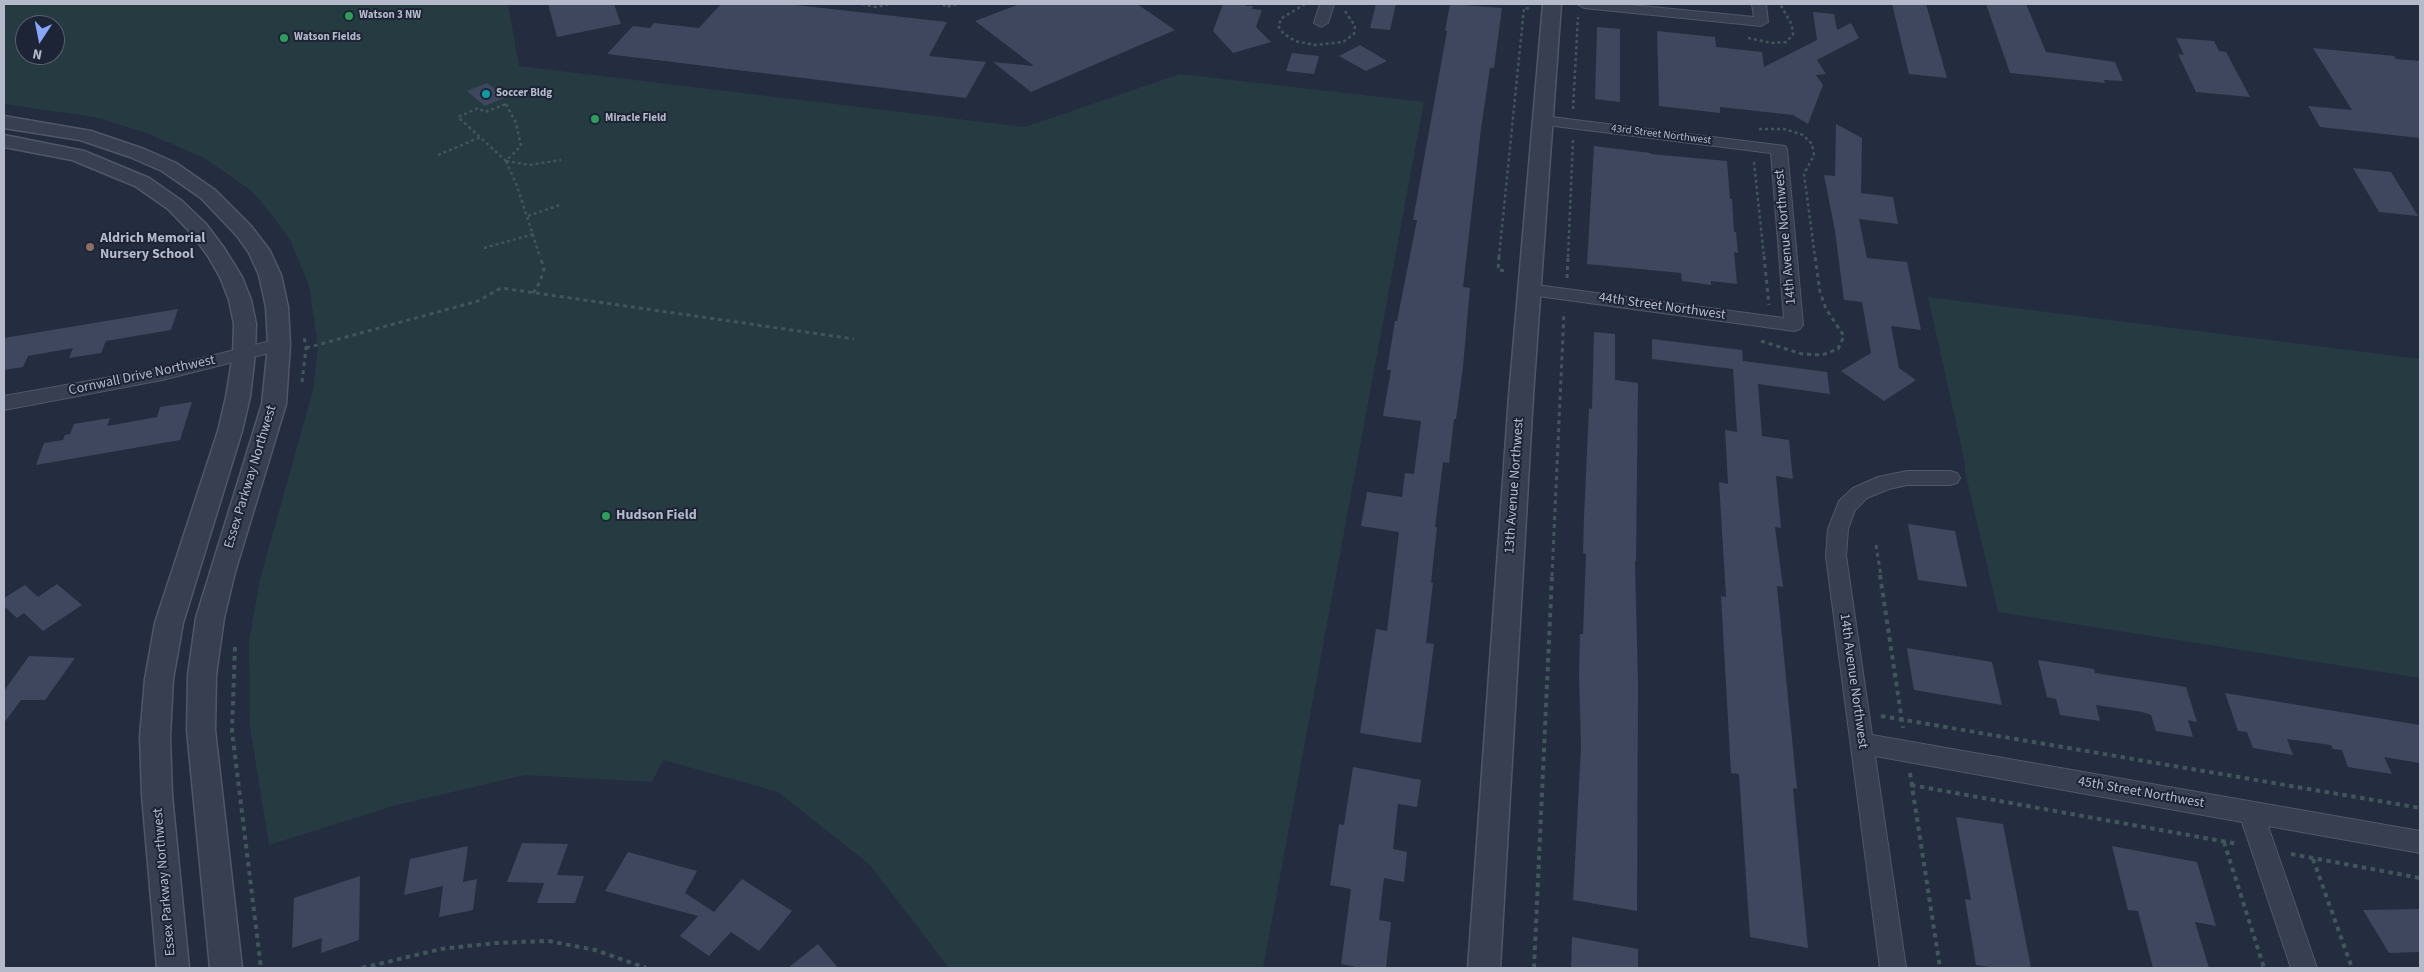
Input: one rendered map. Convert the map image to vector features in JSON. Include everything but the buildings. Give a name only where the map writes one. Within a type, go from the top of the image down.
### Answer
[{"type":"street","points":[[1321,23],[1326,4]]},
{"type":"street","name":"13th Avenue Northwest","points":[[1484,968],[1529,290],[1552,4]]},
{"type":"street","points":[[1581,9],[1761,22],[1759,4]]},
{"type":"street","name":"43rd Street Northwest","points":[[1543,121],[1779,149]]},
{"type":"street","name":"Essex Parkway Northwest","points":[[4,122],[84,135],[168,167],[208,194],[244,231],[259,251],[270,275],[277,307],[280,345],[274,404],[261,452],[222,572],[210,618],[202,675],[201,730],[226,968]]},
{"type":"street","name":"Essex Parkway Northwest","points":[[4,141],[77,155],[108,166],[142,182],[175,205],[217,253],[232,277],[240,300],[245,324],[244,354],[230,431],[169,622],[159,678],[155,737],[157,795],[173,968]]},
{"type":"street","name":"14th Avenue Northwest","points":[[1779,149],[1794,325]]},
{"type":"street","name":"44th Street Northwest","points":[[1529,290],[1794,325]]},
{"type":"street","name":"Cornwall Drive Northwest","points":[[4,403],[162,374],[280,345]]},
{"type":"street","name":"14th Avenue Northwest","points":[[1893,968],[1836,556],[1838,529],[1846,506],[1860,493],[1885,482],[1907,478],[1950,478]]},
{"type":"street","name":"45th Street Northwest","points":[[1862,744],[2420,842]]},
{"type":"street","points":[[2251,812],[2304,968]]},
{"type":"path","points":[[862,4],[876,7],[890,4]]},
{"type":"path","points":[[943,4],[946,7],[958,4]]},
{"type":"path","points":[[1780,4],[1792,25],[1793,35],[1786,42]]},
{"type":"path","points":[[1498,270],[1524,8]]},
{"type":"path","points":[[1573,111],[1581,9]]},
{"type":"path","points":[[506,161],[521,146],[516,123],[506,104],[485,112],[478,108],[458,117],[506,161],[528,216],[544,269],[540,282],[533,293]]},
{"type":"path","points":[[1803,135],[1812,144],[1814,155],[1808,163],[1804,174],[1820,292],[1826,309],[1837,322],[1844,336],[1838,349]]},
{"type":"path","points":[[1567,279],[1574,136]]},
{"type":"path","points":[[438,155],[481,137]]},
{"type":"path","points":[[1754,158],[1769,306]]},
{"type":"path","points":[[506,161],[529,165],[561,160]]},
{"type":"path","points":[[528,216],[560,205]]},
{"type":"path","points":[[484,248],[534,234]]},
{"type":"path","points":[[299,391],[306,348],[478,301],[501,288],[854,339]]},
{"type":"path","points":[[1534,968],[1564,312]]},
{"type":"path","points":[[1876,545],[1902,720],[2420,808]]},
{"type":"path","points":[[236,637],[232,664],[232,731],[243,808],[261,968]]},
{"type":"path","points":[[1940,968],[1911,785],[2224,842],[2264,968]]},
{"type":"path","points":[[2352,968],[2313,858],[2420,878]]},
{"type":"path","points":[[362,968],[441,949],[496,943],[549,941],[595,950],[646,968]]},
{"type":"shaded area","points":[[4,4],[508,4],[519,66],[1025,127],[1180,74],[1424,102],[1263,968],[949,968],[870,865],[778,792],[663,760],[652,782],[525,775],[397,805],[269,845],[250,727],[249,641],[260,579],[313,390],[318,348],[309,285],[290,240],[252,191],[204,158],[144,132],[94,117],[4,104]]},
{"type":"shaded area","points":[[1928,297],[2420,359],[2420,678],[1998,612],[1966,476],[1964,459]]},
{"type":"place","name":"Watson 3 NW","points":[[349,16]]},
{"type":"place","name":"Watson Fields","points":[[284,38]]},
{"type":"place","name":"Soccer Bldg","points":[[486,94]]},
{"type":"place","name":"Miracle Field","points":[[595,119]]},
{"type":"place","name":"Aldrich Memorial Nursery School","points":[[90,247]]},
{"type":"place","name":"Hudson Field","points":[[606,516]]}]
